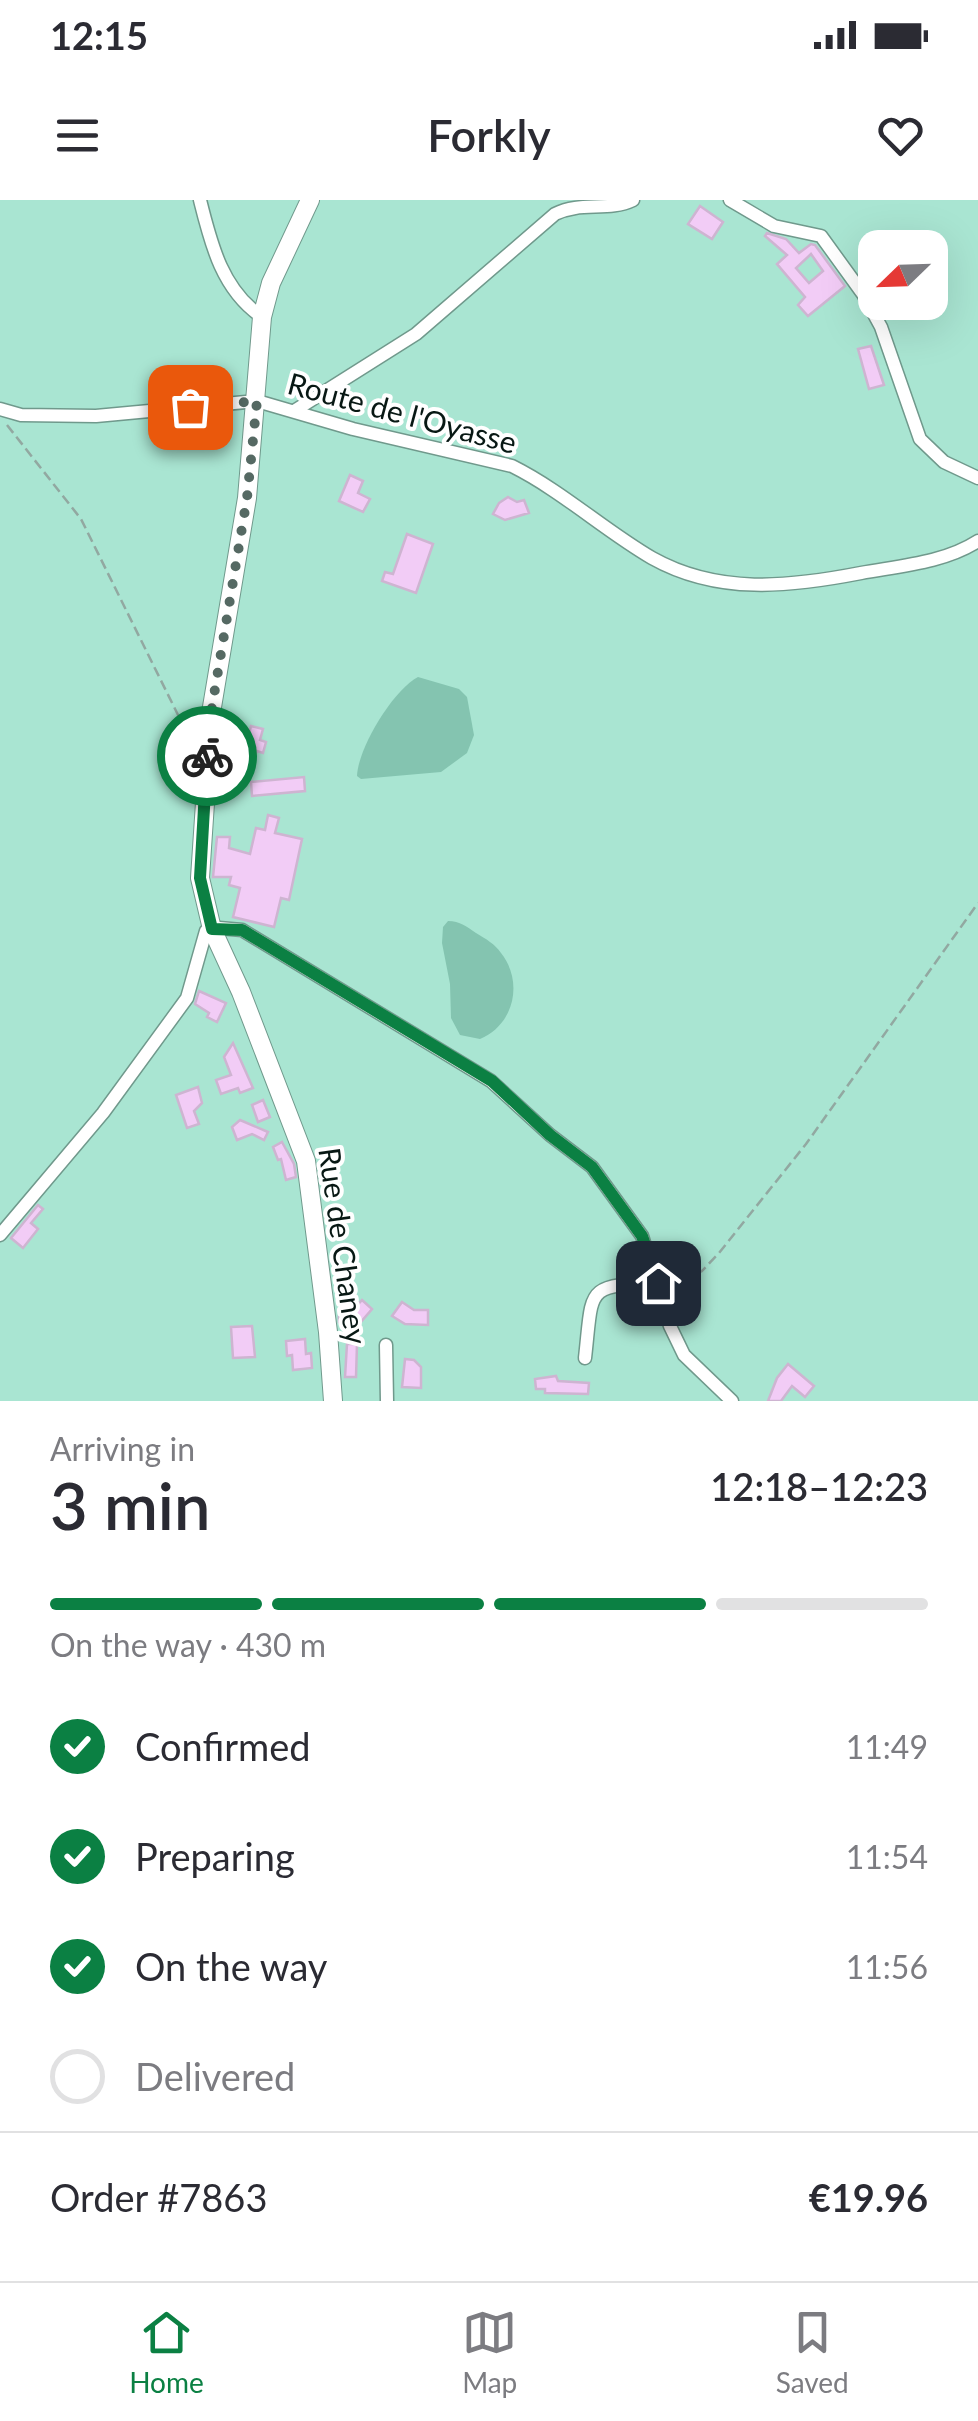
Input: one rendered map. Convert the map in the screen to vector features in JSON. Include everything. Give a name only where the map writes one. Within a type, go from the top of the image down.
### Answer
[{"type":"street","points":[[200,200],[226,279],[249,308],[262,317]]},
{"type":"street","name":"Rue de Chaney","points":[[310,200],[271,284],[262,317],[247,498],[211,713],[200,878],[212,929],[241,992],[306,1161],[333,1401]]},
{"type":"street","points":[[294,411],[416,334],[555,214],[575,206],[633,200]]},
{"type":"street","points":[[730,200],[774,226],[821,236],[864,294],[881,327],[920,440],[944,462],[978,478]]},
{"type":"street","points":[[0,413],[96,416],[257,401]]},
{"type":"street","name":"Route de l'Oyasse","points":[[257,401],[353,429],[512,466],[652,558],[692,577],[772,586],[920,562],[978,541]]},
{"type":"street","points":[[0,1236],[104,1113],[187,998],[206,931],[242,930],[492,1081],[550,1135],[592,1167],[642,1236],[670,1326],[684,1355],[732,1401]]},
{"type":"street","points":[[585,1358],[593,1299],[602,1288],[658,1283]]},
{"type":"street","points":[[386,1346],[387,1401]]},
{"type":"path","points":[[0,413],[82,519],[182,723],[205,786]]},
{"type":"path","points":[[658,1283],[670,1285],[684,1280],[702,1270],[719,1253],[806,1144],[978,903]]},
{"type":"shaded area","points":[[0,200],[978,200],[978,1401],[0,1401]]},
{"type":"shaded area","points":[[418,677],[459,689],[467,697],[474,735],[467,753],[441,772],[361,779],[357,776],[359,764],[370,736],[398,694]]},
{"type":"shaded area","points":[[448,921],[463,925],[493,944],[508,964],[512,977],[508,1013],[501,1024],[480,1039],[460,1035],[451,1018],[450,984],[442,943],[443,927]]},
{"type":"building","points":[[700,206],[723,222],[712,239],[688,224]]},
{"type":"building","points":[[767,233],[786,239],[799,253],[815,245],[845,286],[808,316],[798,305],[805,297],[777,264],[787,255],[765,236]],"holes":[[[811,254],[823,271],[809,283],[796,268]]]},
{"type":"building","points":[[871,346],[884,385],[869,389],[858,349]]},
{"type":"building","points":[[350,475],[363,481],[358,493],[370,499],[363,512],[339,501]]},
{"type":"building","points":[[508,497],[517,502],[524,500],[529,513],[505,520],[493,514]]},
{"type":"building","points":[[407,534],[433,544],[416,593],[382,581],[385,572],[393,574]]},
{"type":"building","points":[[251,726],[263,729],[260,740],[266,742],[263,753],[257,751],[254,757],[245,755],[247,741],[242,740],[245,728],[250,730]]},
{"type":"building","points":[[304,777],[305,791],[252,796],[251,782]]},
{"type":"building","points":[[268,815],[279,818],[275,833],[302,839],[289,900],[281,898],[274,927],[233,917],[240,888],[229,885],[231,877],[213,877],[217,837],[230,837],[229,848],[250,854],[256,828],[265,830]]},
{"type":"building","points":[[199,991],[226,1003],[217,1022],[195,1004]]},
{"type":"building","points":[[233,1043],[253,1088],[221,1094],[216,1080],[231,1075],[224,1057]]},
{"type":"building","points":[[198,1087],[202,1103],[194,1111],[199,1124],[187,1128],[176,1095]]},
{"type":"building","points":[[263,1100],[270,1117],[258,1122],[252,1105]]},
{"type":"building","points":[[240,1120],[268,1132],[264,1140],[252,1134],[237,1140],[232,1127]]},
{"type":"building","points":[[282,1142],[296,1177],[286,1180],[281,1159],[278,1160],[273,1147]]},
{"type":"building","points":[[38,1205],[43,1209],[31,1223],[38,1229],[23,1248],[11,1238]]},
{"type":"building","points":[[362,1300],[372,1309],[360,1323],[339,1322],[339,1311],[353,1310]]},
{"type":"building","points":[[402,1302],[414,1310],[428,1310],[428,1325],[405,1324],[392,1316]]},
{"type":"building","points":[[252,1326],[255,1357],[233,1358],[231,1327]]},
{"type":"building","points":[[305,1339],[312,1368],[293,1370],[286,1341]]},
{"type":"building","points":[[347,1344],[357,1344],[356,1377],[345,1377]]},
{"type":"building","points":[[405,1359],[414,1360],[421,1367],[421,1388],[402,1387]]},
{"type":"building","points":[[788,1364],[814,1386],[805,1397],[792,1386],[781,1401],[768,1401],[777,1378]]},
{"type":"building","points":[[556,1376],[558,1381],[589,1383],[588,1394],[545,1393],[545,1389],[536,1389],[535,1379]]},
{"type":"way so far","points":[[190,407],[257,401],[247,498],[207,756]]},
{"type":"route","points":[[207,756],[200,878],[212,929],[242,930],[492,1081],[550,1135],[592,1167],[616,1196],[642,1236],[658,1283]]}]
